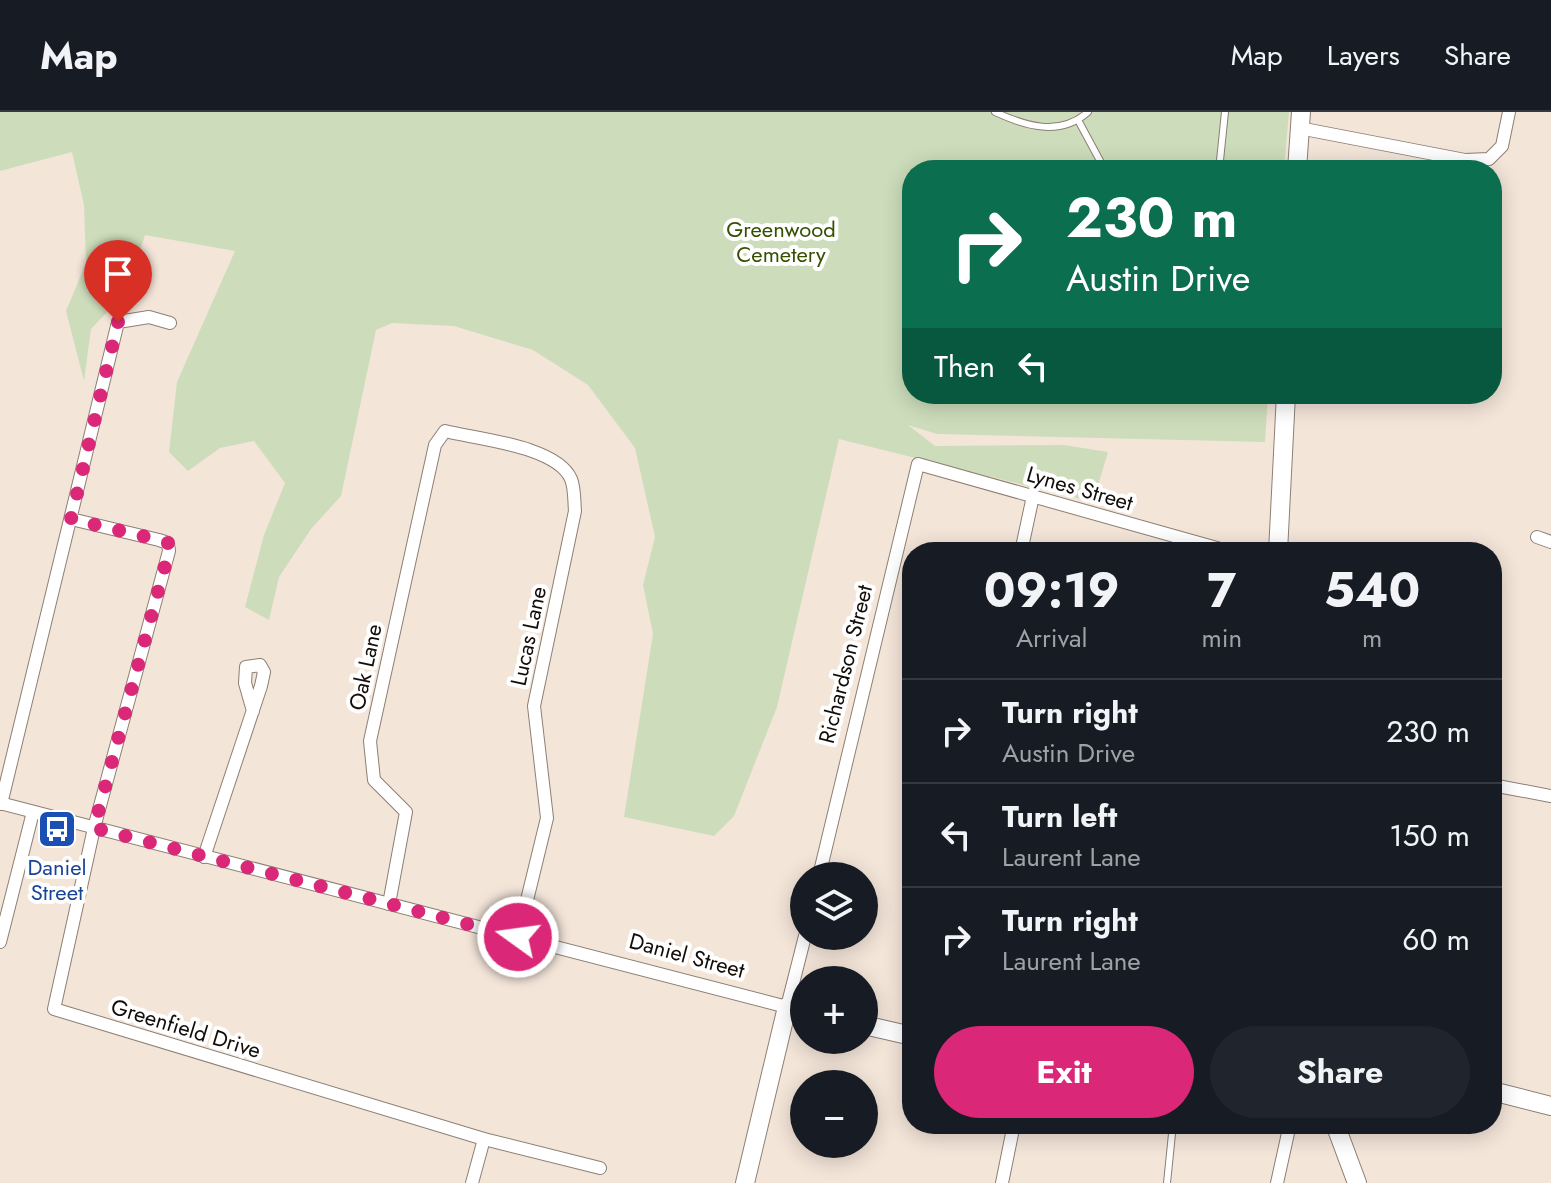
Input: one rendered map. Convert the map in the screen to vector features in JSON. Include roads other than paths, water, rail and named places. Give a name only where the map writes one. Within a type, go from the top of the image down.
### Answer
[{"type":"street","points":[[1298,160],[1300,120],[1465,160],[1489,159],[1502,146],[1509,112]]},
{"type":"street","points":[[0,804],[118,322],[149,317],[170,323]]},
{"type":"street","points":[[1279,542],[1285,404]]},
{"type":"street","name":"Oak Lane","points":[[389,904],[406,812],[374,780],[370,741],[435,445],[445,431]]},
{"type":"street","name":"Lucas Lane","points":[[445,431],[539,453],[558,462],[570,477],[573,489],[575,511],[534,706],[547,818],[518,937]]},
{"type":"street","name":"Lynes Street","points":[[918,464],[1196,542]]},
{"type":"street","name":"Richardson Street","points":[[822,862],[918,464]]},
{"type":"street","points":[[1023,542],[1033,496]]},
{"type":"street","points":[[71,519],[168,543],[167,559],[94,828]]},
{"type":"street","points":[[1537,537],[1551,542]]},
{"type":"street","points":[[204,857],[253,711]]},
{"type":"street","points":[[1502,787],[1551,796]]},
{"type":"street","name":"Daniel Street","points":[[0,804],[790,1007]]},
{"type":"street","points":[[0,942],[33,812]]},
{"type":"street","name":"Greenfield Drive","points":[[94,828],[54,1009],[484,1139],[600,1168]]},
{"type":"street","points":[[878,1028],[902,1034]]},
{"type":"street","points":[[745,1183],[790,1029]]},
{"type":"street","points":[[1502,1094],[1551,1106]]},
{"type":"street","points":[[1002,1183],[1012,1134]]},
{"type":"street","points":[[1277,1183],[1288,1134]]},
{"type":"street","points":[[1339,1134],[1357,1183]]},
{"type":"street","points":[[472,1183],[484,1139]]},
{"type":"lane","points":[[995,112],[1044,127],[1078,120],[1088,112]]},
{"type":"lane","points":[[1220,160],[1225,112]]},
{"type":"lane","points":[[1078,120],[1100,160]]},
{"type":"lane","points":[[1167,1183],[1172,1134]]},
{"type":"place","name":"Daniel Street","points":[[57,829]]},
{"type":"park label","name":"Greenwood Cemetery","points":[[781,242]]}]
